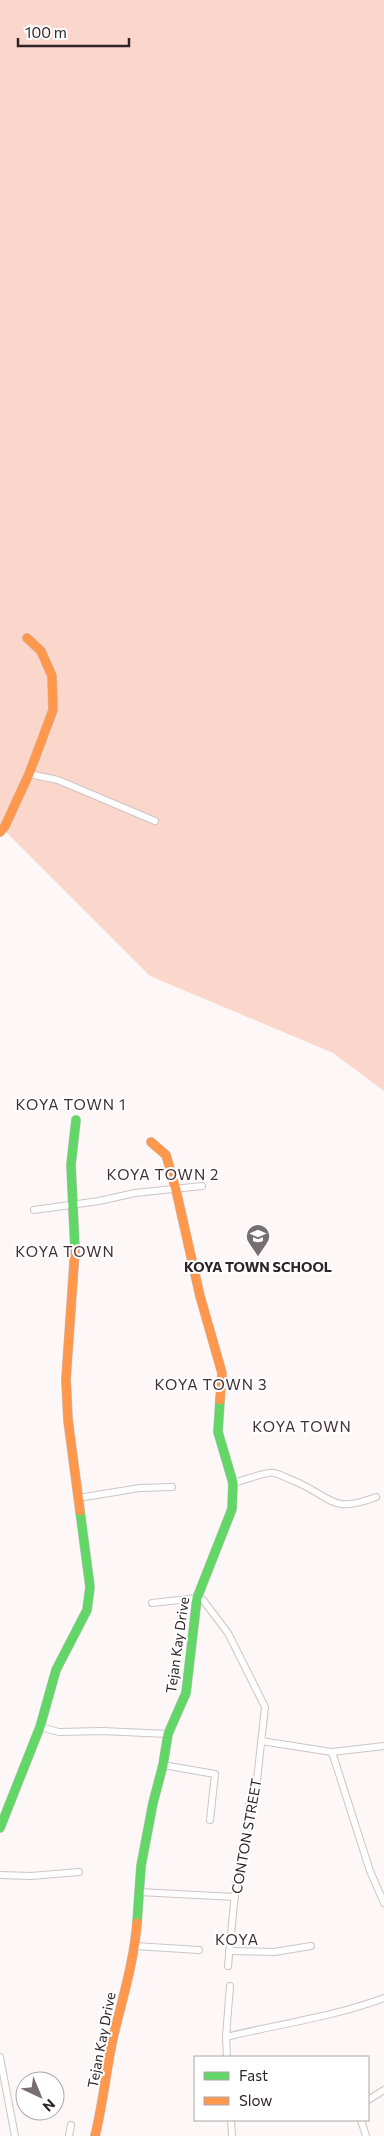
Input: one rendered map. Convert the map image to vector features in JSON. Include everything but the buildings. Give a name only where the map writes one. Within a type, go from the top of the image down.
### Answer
[{"type":"street","points":[[0,832],[5,826],[29,774],[53,710],[52,676],[41,651],[27,638]]},
{"type":"street","points":[[29,774],[58,780],[155,821]]},
{"type":"street","points":[[1,1822],[40,1726],[56,1670],[87,1610],[90,1587],[68,1420],[66,1379],[76,1238],[71,1165],[76,1120]]},
{"type":"street","name":"Tejan Kay Drive","points":[[95,2136],[102,2107],[113,2040],[135,1946],[141,1866],[153,1803],[163,1765],[168,1734],[186,1694],[196,1598],[232,1509],[233,1483],[218,1432],[222,1373],[200,1296],[176,1190],[166,1155],[151,1142]]},
{"type":"street","points":[[34,1210],[135,1193],[202,1186]]},
{"type":"street","points":[[233,1483],[273,1472],[312,1488],[330,1502],[341,1506],[357,1505],[376,1498]]},
{"type":"street","points":[[78,1498],[140,1488],[172,1487]]},
{"type":"street","points":[[152,1603],[196,1598]]},
{"type":"street","name":"CONTON STREET","points":[[196,1598],[203,1600],[228,1633],[265,1707],[256,1789],[249,1805],[245,1848],[236,1882],[228,1966]]},
{"type":"street","points":[[40,1726],[58,1732],[102,1730],[168,1734]]},
{"type":"street","points":[[261,1741],[332,1752],[384,1746]]},
{"type":"street","points":[[332,1752],[370,1871],[384,1904]]},
{"type":"street","points":[[163,1765],[215,1773],[210,1820]]},
{"type":"street","points":[[0,1876],[31,1876],[79,1872]]},
{"type":"street","points":[[139,1892],[235,1897]]},
{"type":"street","points":[[135,1946],[199,1950]]},
{"type":"street","points":[[229,1951],[274,1952],[311,1946]]},
{"type":"street","points":[[227,2056],[226,2037],[230,1986]]},
{"type":"street","points":[[226,2037],[314,2018],[384,1998]]},
{"type":"street","points":[[0,2057],[15,2136]]},
{"type":"street","points":[[369,2099],[384,2090]]},
{"type":"street","points":[[231,2121],[232,2136]]},
{"type":"street","points":[[361,2121],[366,2136]]},
{"type":"street","points":[[69,2136],[71,2125]]},
{"type":"shaded area","points":[[0,0],[384,0],[384,1091],[333,1053],[150,976],[0,826]]},
{"type":"traffic: fast","points":[[75,1250],[71,1165],[76,1120]]},
{"type":"traffic: fast","points":[[137,1923],[141,1866],[153,1803],[163,1765],[168,1734],[186,1693],[197,1598],[232,1509],[233,1483],[218,1432],[220,1400]]},
{"type":"traffic: fast","points":[[0,1828],[40,1727],[56,1670],[87,1610],[90,1587],[80,1511]]},
{"type":"traffic: slow","points":[[0,832],[5,826],[29,774],[53,710],[52,676],[41,651],[27,638]]},
{"type":"traffic: slow","points":[[151,1142],[166,1155],[176,1190],[200,1296],[222,1373],[220,1400]]},
{"type":"traffic: slow","points":[[75,1250],[66,1379],[68,1420],[80,1511]]},
{"type":"traffic: slow","points":[[95,2136],[113,2038],[130,1967],[137,1923]]},
{"type":"place","name":"KOYA TOWN SCHOOL","points":[[258,1257]]},
{"type":"district","name":"KOYA TOWN 1","points":[[71,1104]]},
{"type":"district","name":"KOYA TOWN 2","points":[[163,1174]]},
{"type":"district","name":"KOYA TOWN","points":[[65,1251]]},
{"type":"district","name":"KOYA TOWN 3","points":[[211,1384]]},
{"type":"district","name":"KOYA TOWN","points":[[302,1426]]},
{"type":"district","name":"KOYA","points":[[237,1939]]}]
